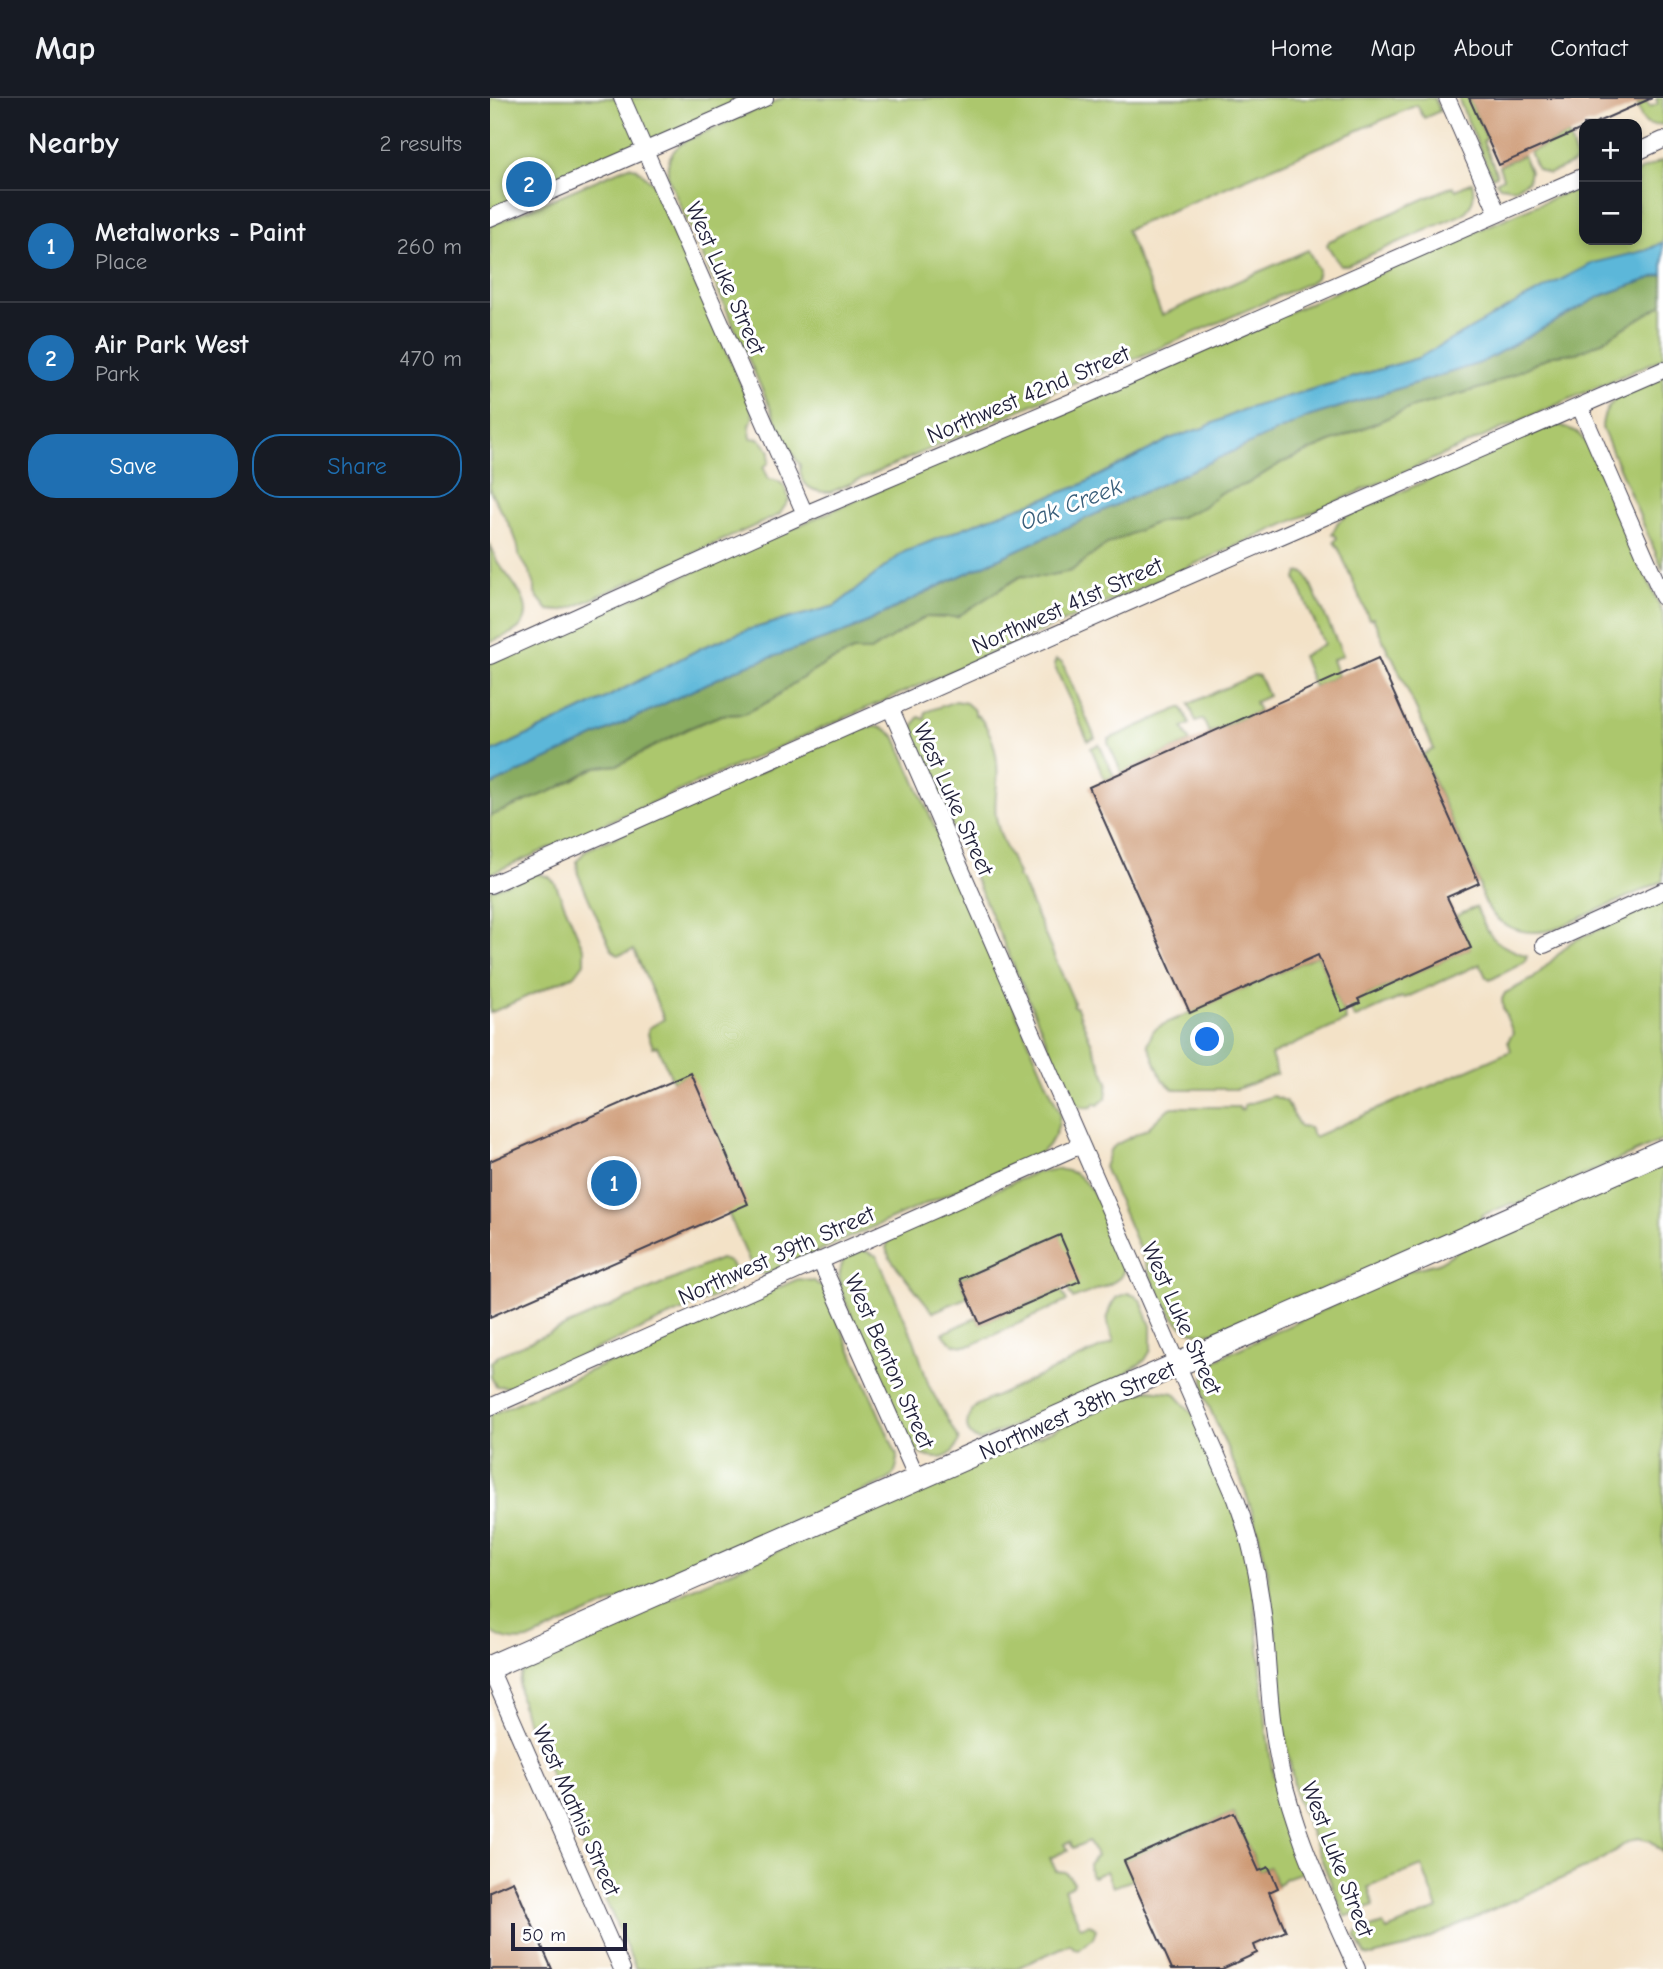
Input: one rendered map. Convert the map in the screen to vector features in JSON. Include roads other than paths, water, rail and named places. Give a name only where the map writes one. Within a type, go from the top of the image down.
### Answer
[{"type":"street","name":"West Luke Street","points":[[622,98],[805,514]]},
{"type":"street","points":[[490,218],[765,98]]},
{"type":"street","points":[[1447,98],[1498,214]]},
{"type":"street","points":[[1642,150],[1663,141]]},
{"type":"street","name":"Northwest 42nd Street","points":[[490,656],[805,514],[1073,401],[1579,178]]},
{"type":"street","name":"Northwest 41st Street","points":[[490,884],[1663,370]]},
{"type":"street","points":[[1580,407],[1663,597]]},
{"type":"street","name":"West Luke Street","points":[[890,707],[1227,1477],[1251,1543],[1262,1603],[1274,1736],[1285,1787],[1307,1856],[1357,1969]]},
{"type":"street","points":[[1544,944],[1663,891]]},
{"type":"street","name":"Northwest 39th Street","points":[[490,1407],[1081,1145]]},
{"type":"street","name":"Northwest 38th Street","points":[[490,1668],[1663,1151]]},
{"type":"street","name":"West Benton Street","points":[[820,1260],[918,1480]]},
{"type":"street","name":"West Mathis Street","points":[[490,1668],[622,1969]]},
{"type":"water","name":"Oak Creek","points":[[1663,242],[1663,274],[1601,296],[1480,363],[1308,417],[945,583],[851,630],[740,668],[490,786],[490,753],[604,699],[703,647],[747,630],[835,606],[904,552],[1079,486],[1172,438],[1203,428],[1242,410],[1418,358],[1593,263],[1647,250]]},
{"type":"place","name":"Air Park West","points":[[529,184]]},
{"type":"place","name":"Metalworks - Paint","points":[[614,1183]]}]
